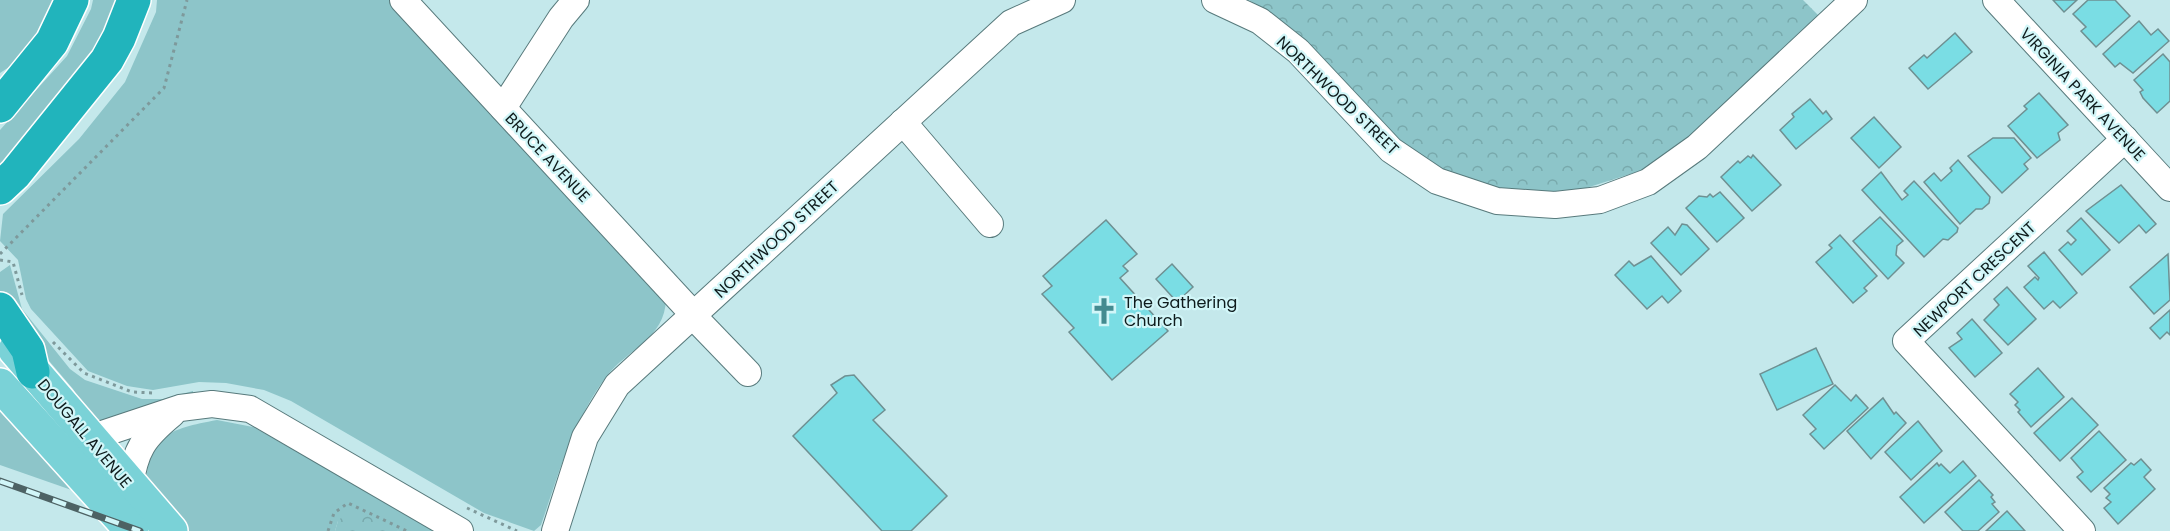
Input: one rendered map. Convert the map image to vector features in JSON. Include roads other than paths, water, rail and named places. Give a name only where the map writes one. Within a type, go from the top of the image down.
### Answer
[{"type":"highway","points":[[0,106],[30,72],[52,42],[72,0]]},
{"type":"highway","points":[[5,188],[107,60],[119,38],[134,0]]},
{"type":"highway","points":[[0,84],[30,72]]},
{"type":"highway","points":[[0,309],[28,350],[33,372]]},
{"type":"main road","name":"DOUGALL AVENUE","points":[[0,333],[171,531]]},
{"type":"main road","name":"DOUGALL AVENUE","points":[[0,385],[132,531]]},
{"type":"street","name":"BRUCE AVENUE","points":[[403,0],[748,373]]},
{"type":"street","points":[[503,108],[561,18],[576,0]]},
{"type":"street","name":"NORTHWOOD STREET","points":[[555,531],[585,437],[617,385],[1011,23],[1062,0]]},
{"type":"street","name":"NORTHWOOD STREET","points":[[1215,0],[1260,21],[1298,51],[1391,150],[1437,181],[1497,201],[1554,205],[1600,200],[1648,182],[1697,147],[1839,5]]},
{"type":"street","name":"VIRGINIA PARK AVENUE","points":[[1996,0],[2170,188]]},
{"type":"street","points":[[903,122],[990,224]]},
{"type":"street","name":"NEWPORT CRESCENT","points":[[2082,531],[1906,341],[2125,140]]},
{"type":"street","points":[[90,438],[180,408],[212,404],[250,409],[460,531]]},
{"type":"street","points":[[130,486],[134,460],[141,444],[156,427],[180,408]]},
{"type":"railway","points":[[0,481],[140,531]]},
{"type":"place","name":"The Gathering Church","points":[[1104,311]]}]
